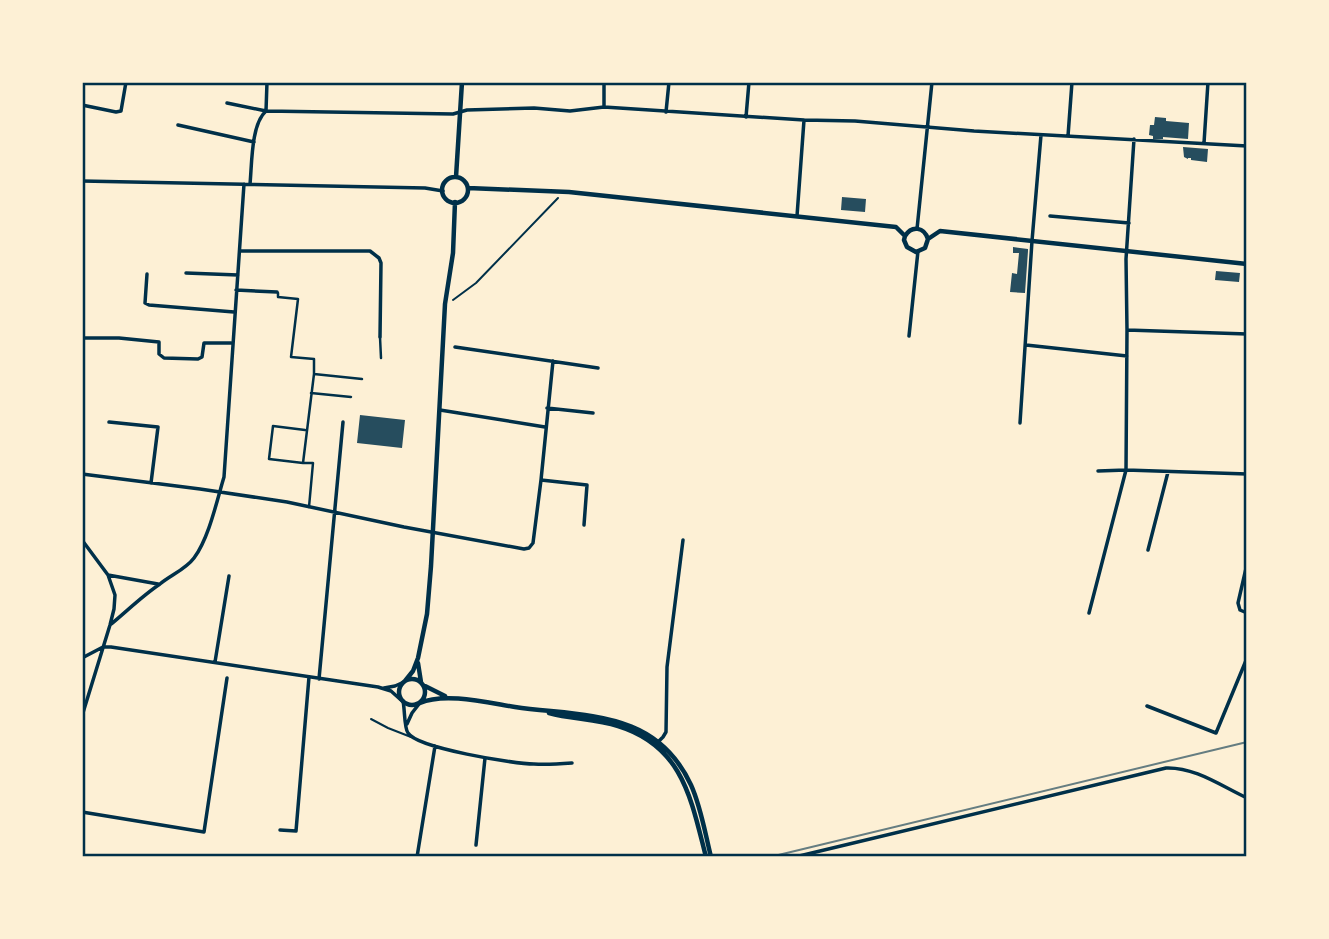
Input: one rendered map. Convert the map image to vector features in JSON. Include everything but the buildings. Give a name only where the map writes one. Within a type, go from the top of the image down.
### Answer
[{"type":"street","points":[[82,105],[121,111],[126,82]]},
{"type":"street","points":[[250,184],[259,117],[266,111],[267,82]]},
{"type":"street","points":[[456,177],[462,82]]},
{"type":"street","points":[[604,82],[604,107]]},
{"type":"street","points":[[666,112],[669,82]]},
{"type":"street","points":[[746,117],[749,82]]},
{"type":"street","points":[[918,229],[932,82]]},
{"type":"street","points":[[1068,136],[1072,82]]},
{"type":"street","points":[[1203,143],[1209,82]]},
{"type":"street","points":[[227,103],[266,111],[453,114],[461,111],[534,108],[570,111],[604,107],[1247,146]]},
{"type":"street","points":[[797,216],[804,120]]},
{"type":"street","points":[[178,125],[254,142]]},
{"type":"street","points":[[1020,423],[1041,135]]},
{"type":"street","points":[[1089,613],[1126,470],[1126,251],[1134,139]]},
{"type":"street","points":[[452,177],[464,180],[468,188],[463,200],[455,202],[446,199],[443,191],[445,182],[452,177]]},
{"type":"street","points":[[82,181],[425,188],[443,191]]},
{"type":"street","points":[[110,625],[195,557],[202,544],[224,477],[244,184]]},
{"type":"street","points":[[468,188],[569,192],[797,216],[896,227],[905,236]]},
{"type":"street","points":[[455,202],[453,253],[445,304],[427,614],[418,658],[413,671],[399,690],[406,727],[414,738],[485,758],[534,764],[572,763]]},
{"type":"street","points":[[1050,216],[1129,223]]},
{"type":"street","points":[[928,239],[924,232],[918,229],[910,230],[904,240],[907,247],[918,251],[926,246],[928,239],[940,231],[1247,264]]},
{"type":"street","points":[[240,251],[370,251],[375,254],[381,263],[381,358]]},
{"type":"street","points":[[909,336],[918,251]]},
{"type":"street","points":[[186,272],[237,275]]},
{"type":"street","points":[[147,274],[145,303],[149,305],[234,312]]},
{"type":"street","points":[[236,290],[277,292],[278,297],[298,299],[291,357],[314,359],[303,463]]},
{"type":"street","points":[[1128,330],[1247,334]]},
{"type":"street","points":[[82,338],[159,342],[159,354],[164,358],[198,359],[202,357],[204,343],[232,343]]},
{"type":"street","points":[[1026,345],[1127,356]]},
{"type":"street","points":[[455,347],[598,368]]},
{"type":"street","points":[[82,474],[286,502],[432,532],[529,548],[533,543],[553,361]]},
{"type":"street","points":[[314,374],[362,379]]},
{"type":"street","points":[[311,393],[351,397]]},
{"type":"street","points":[[547,408],[593,413]]},
{"type":"street","points":[[440,410],[545,428]]},
{"type":"street","points":[[109,422],[158,427],[152,483]]},
{"type":"street","points":[[319,679],[343,422]]},
{"type":"street","points":[[307,430],[273,426],[270,459],[313,463],[309,507]]},
{"type":"street","points":[[1098,471],[1247,474]]},
{"type":"street","points":[[1148,550],[1168,472]]},
{"type":"street","points":[[541,480],[587,485],[584,525]]},
{"type":"street","points":[[82,540],[108,575],[115,595],[110,625],[82,716]]},
{"type":"street","points":[[658,742],[666,732],[667,667],[684,540]]},
{"type":"street","points":[[1247,564],[1238,603],[1240,610],[1247,613]]},
{"type":"street","points":[[108,575],[159,584]]},
{"type":"street","points":[[215,662],[229,576]]},
{"type":"street","points":[[82,658],[103,647],[378,687],[391,687],[414,680],[436,693],[453,698],[608,718],[631,725],[658,742],[674,757],[691,786],[708,857]]},
{"type":"street","points":[[406,727],[425,695],[418,658]]},
{"type":"street","points":[[1147,706],[1216,733],[1247,658]]},
{"type":"street","points":[[281,830],[296,831],[309,677]]},
{"type":"street","points":[[82,812],[204,832],[227,678]]},
{"type":"street","points":[[378,687],[391,691],[411,705],[435,698],[453,698]]},
{"type":"street","points":[[541,711],[618,726],[638,734],[656,747],[671,762],[685,783],[708,857]]},
{"type":"street","points":[[417,857],[435,746]]},
{"type":"street","points":[[476,845],[485,758]]},
{"type":"street","points":[[795,857],[1166,768],[1194,772],[1247,798]]},
{"type":"lane","points":[[371,719],[414,738]]},
{"type":"lane","points":[[388,728],[396,730],[406,727]]},
{"type":"path","points":[[453,300],[476,284],[558,198],[559,191]]},
{"type":"railway","points":[[770,857],[1247,742]]}]
